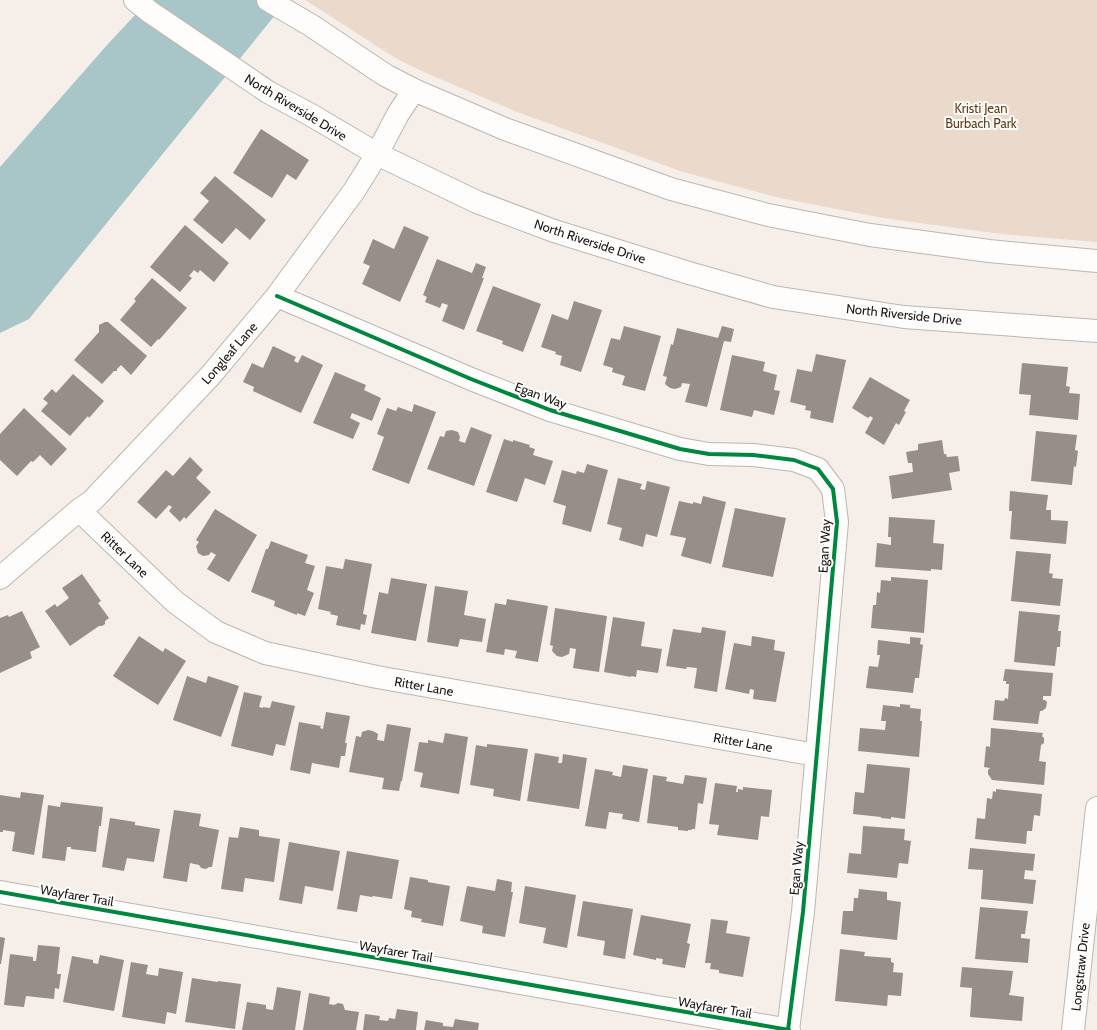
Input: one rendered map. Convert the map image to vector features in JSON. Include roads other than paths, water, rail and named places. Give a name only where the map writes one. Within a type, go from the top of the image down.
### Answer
[{"type":"street","points":[[268,0],[312,26],[384,75],[414,90],[505,129],[671,189],[768,215],[870,235],[989,251],[1097,261]]},
{"type":"street","name":"North Riverside Drive","points":[[137,1],[150,12],[268,92],[311,115],[377,154],[477,202],[554,231],[689,273],[773,296],[904,317],[1097,330]]},
{"type":"street","name":"Longleaf Lane","points":[[0,578],[79,510],[92,501],[210,376],[277,296],[354,191],[377,154],[398,114],[414,90]]},
{"type":"street","name":"Egan Way","points":[[277,296],[471,379],[550,410],[680,449],[709,454],[754,455],[794,460],[818,469],[833,489],[837,522],[802,912],[788,1030]]},
{"type":"street","name":"Ritter Lane","points":[[79,510],[175,602],[216,632],[265,653],[378,677],[816,756]]},
{"type":"street","name":"Longstraw Drive","points":[[1073,1030],[1097,808]]},
{"type":"street","name":"Wayfarer Trail","points":[[0,892],[788,1030]]},
{"type":"water","points":[[149,0],[291,0],[286,13],[280,9],[29,319],[0,333],[0,167],[107,45]]},
{"type":"park label","name":"Kristi Jean Burbach Park","points":[[981,116]]}]
